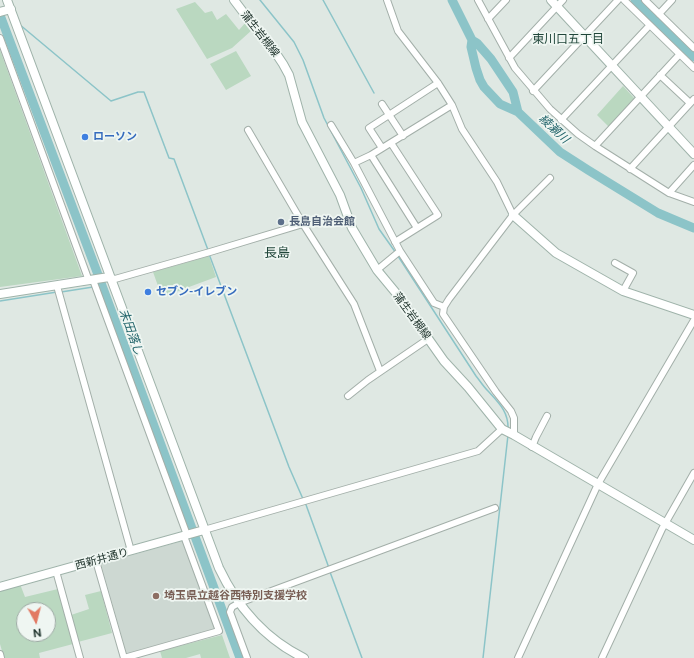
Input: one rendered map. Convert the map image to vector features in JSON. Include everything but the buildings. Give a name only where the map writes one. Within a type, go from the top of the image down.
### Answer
[{"type":"main road","points":[[7,0],[109,277],[221,573],[239,603],[252,619],[267,634],[292,653],[304,658]]},
{"type":"main road","name":"蒲生岩槻線","points":[[234,0],[283,64],[288,75],[302,122],[340,195],[352,228],[377,270],[396,293],[444,361],[468,387],[502,429],[694,540]]},
{"type":"main road","points":[[551,0],[694,154]]},
{"type":"main road","points":[[0,12],[11,9]]},
{"type":"main road","points":[[513,215],[556,253],[623,291],[694,315]]},
{"type":"main road","points":[[0,294],[109,277]]},
{"type":"main road","name":"西新井通り","points":[[0,587],[204,530]]},
{"type":"street","points":[[387,0],[398,31],[438,83],[452,105],[462,129],[497,182],[513,215]]},
{"type":"street","points":[[478,0],[509,58],[521,77],[561,120],[595,146],[630,169],[669,193],[694,202]]},
{"type":"street","points":[[488,19],[506,0]]},
{"type":"street","points":[[509,58],[563,0]]},
{"type":"street","points":[[533,91],[618,0]]},
{"type":"street","points":[[624,0],[649,26],[694,68]]},
{"type":"street","points":[[645,0],[693,45]]},
{"type":"street","points":[[659,14],[672,0]]},
{"type":"street","points":[[561,120],[649,26]]},
{"type":"street","points":[[0,38],[92,280],[186,536],[219,631],[124,658],[96,561]]},
{"type":"street","points":[[595,146],[679,55]]},
{"type":"street","points":[[630,169],[692,101],[660,75]]},
{"type":"street","points":[[382,148],[369,128],[438,83]]},
{"type":"street","points":[[382,104],[403,136]]},
{"type":"street","points":[[354,164],[403,136],[452,105]]},
{"type":"street","points":[[331,126],[354,164],[400,251],[434,303],[444,307]]},
{"type":"street","points":[[248,130],[303,224],[354,304],[380,371]]},
{"type":"street","points":[[391,142],[438,215],[395,242]]},
{"type":"street","points":[[371,155],[417,228]]},
{"type":"street","points":[[669,193],[694,165]]},
{"type":"street","points":[[514,435],[514,418],[511,411],[491,386],[443,314],[444,307],[513,215],[550,178]]},
{"type":"street","points":[[109,277],[115,279],[303,224]]},
{"type":"street","points":[[377,270],[400,251]]},
{"type":"street","points":[[615,263],[633,273],[623,291]]},
{"type":"street","points":[[57,286],[131,551]]},
{"type":"street","points":[[518,658],[598,484],[694,320]]},
{"type":"street","points":[[348,396],[380,371],[428,339]]},
{"type":"street","points":[[532,447],[547,416]]},
{"type":"street","points":[[204,530],[478,451],[502,429]]},
{"type":"street","points":[[602,658],[665,523],[694,473]]},
{"type":"street","points":[[247,658],[230,612],[232,607],[239,603],[495,508]]},
{"type":"street","points":[[56,571],[80,658]]},
{"type":"street","points":[[0,654],[1,658]]},
{"type":"shaded area","name":"埼玉県立越谷西特別支援学校","points":[[182,541],[215,629],[127,655],[101,564]]},
{"type":"green space","points":[[195,2],[205,13],[212,11],[217,20],[226,14],[239,30],[246,22],[252,30],[232,48],[207,59],[176,9]]},
{"type":"green space","points":[[0,50],[82,276],[0,287]]},
{"type":"green space","points":[[236,51],[251,76],[226,90],[210,64]]},
{"type":"green space","points":[[623,86],[634,98],[634,100],[609,127],[597,115]]},
{"type":"green space","points":[[209,256],[216,277],[162,297],[153,272]]},
{"type":"green space","points":[[20,584],[25,597],[58,589],[73,644],[39,653],[40,658],[4,658],[0,644],[0,590]]},
{"type":"green space","points":[[101,591],[112,633],[78,642],[71,615],[89,609],[85,595]]},
{"type":"green space","points":[[222,635],[230,658],[201,658],[200,654],[186,658],[162,658],[160,651]]},
{"type":"waterway","points":[[260,0],[294,42],[303,60],[324,118],[361,188],[379,229],[396,253]]},
{"type":"waterway","points":[[323,0],[374,93]]},
{"type":"waterway","name":"綾瀬川","points":[[452,0],[472,40],[471,47],[480,80],[484,87],[500,104],[518,112],[560,152],[588,170],[658,213],[694,228]]},
{"type":"waterway","points":[[635,0],[694,57]]},
{"type":"waterway","name":"末田落し","points":[[0,15],[240,658]]},
{"type":"waterway","points":[[19,24],[111,101],[138,92],[144,92],[169,158],[174,159],[208,250]]},
{"type":"waterway","points":[[472,40],[477,43],[491,59],[513,92],[518,112]]},
{"type":"waterway","points":[[209,254],[289,467],[303,499]]},
{"type":"waterway","points":[[398,256],[476,376],[502,408],[507,418],[508,430]]},
{"type":"waterway","points":[[61,292],[93,287]]},
{"type":"waterway","name":"末田落し","points":[[97,287],[102,287]]},
{"type":"waterway","points":[[0,301],[57,292]]},
{"type":"waterway","points":[[483,658],[508,435]]},
{"type":"waterway","points":[[305,502],[329,568]]},
{"type":"waterway","points":[[330,572],[362,658]]},
{"type":"place","name":"ローソン","points":[[85,137]]},
{"type":"place","name":"長島自治会館","points":[[281,222]]},
{"type":"place","name":"セブン-イレブン","points":[[148,292]]},
{"type":"place","name":"埼玉県立越谷西特別支援学校","points":[[156,596]]},
{"type":"district","name":"東川口五丁目","points":[[568,39]]},
{"type":"district","name":"長島","points":[[277,253]]}]
